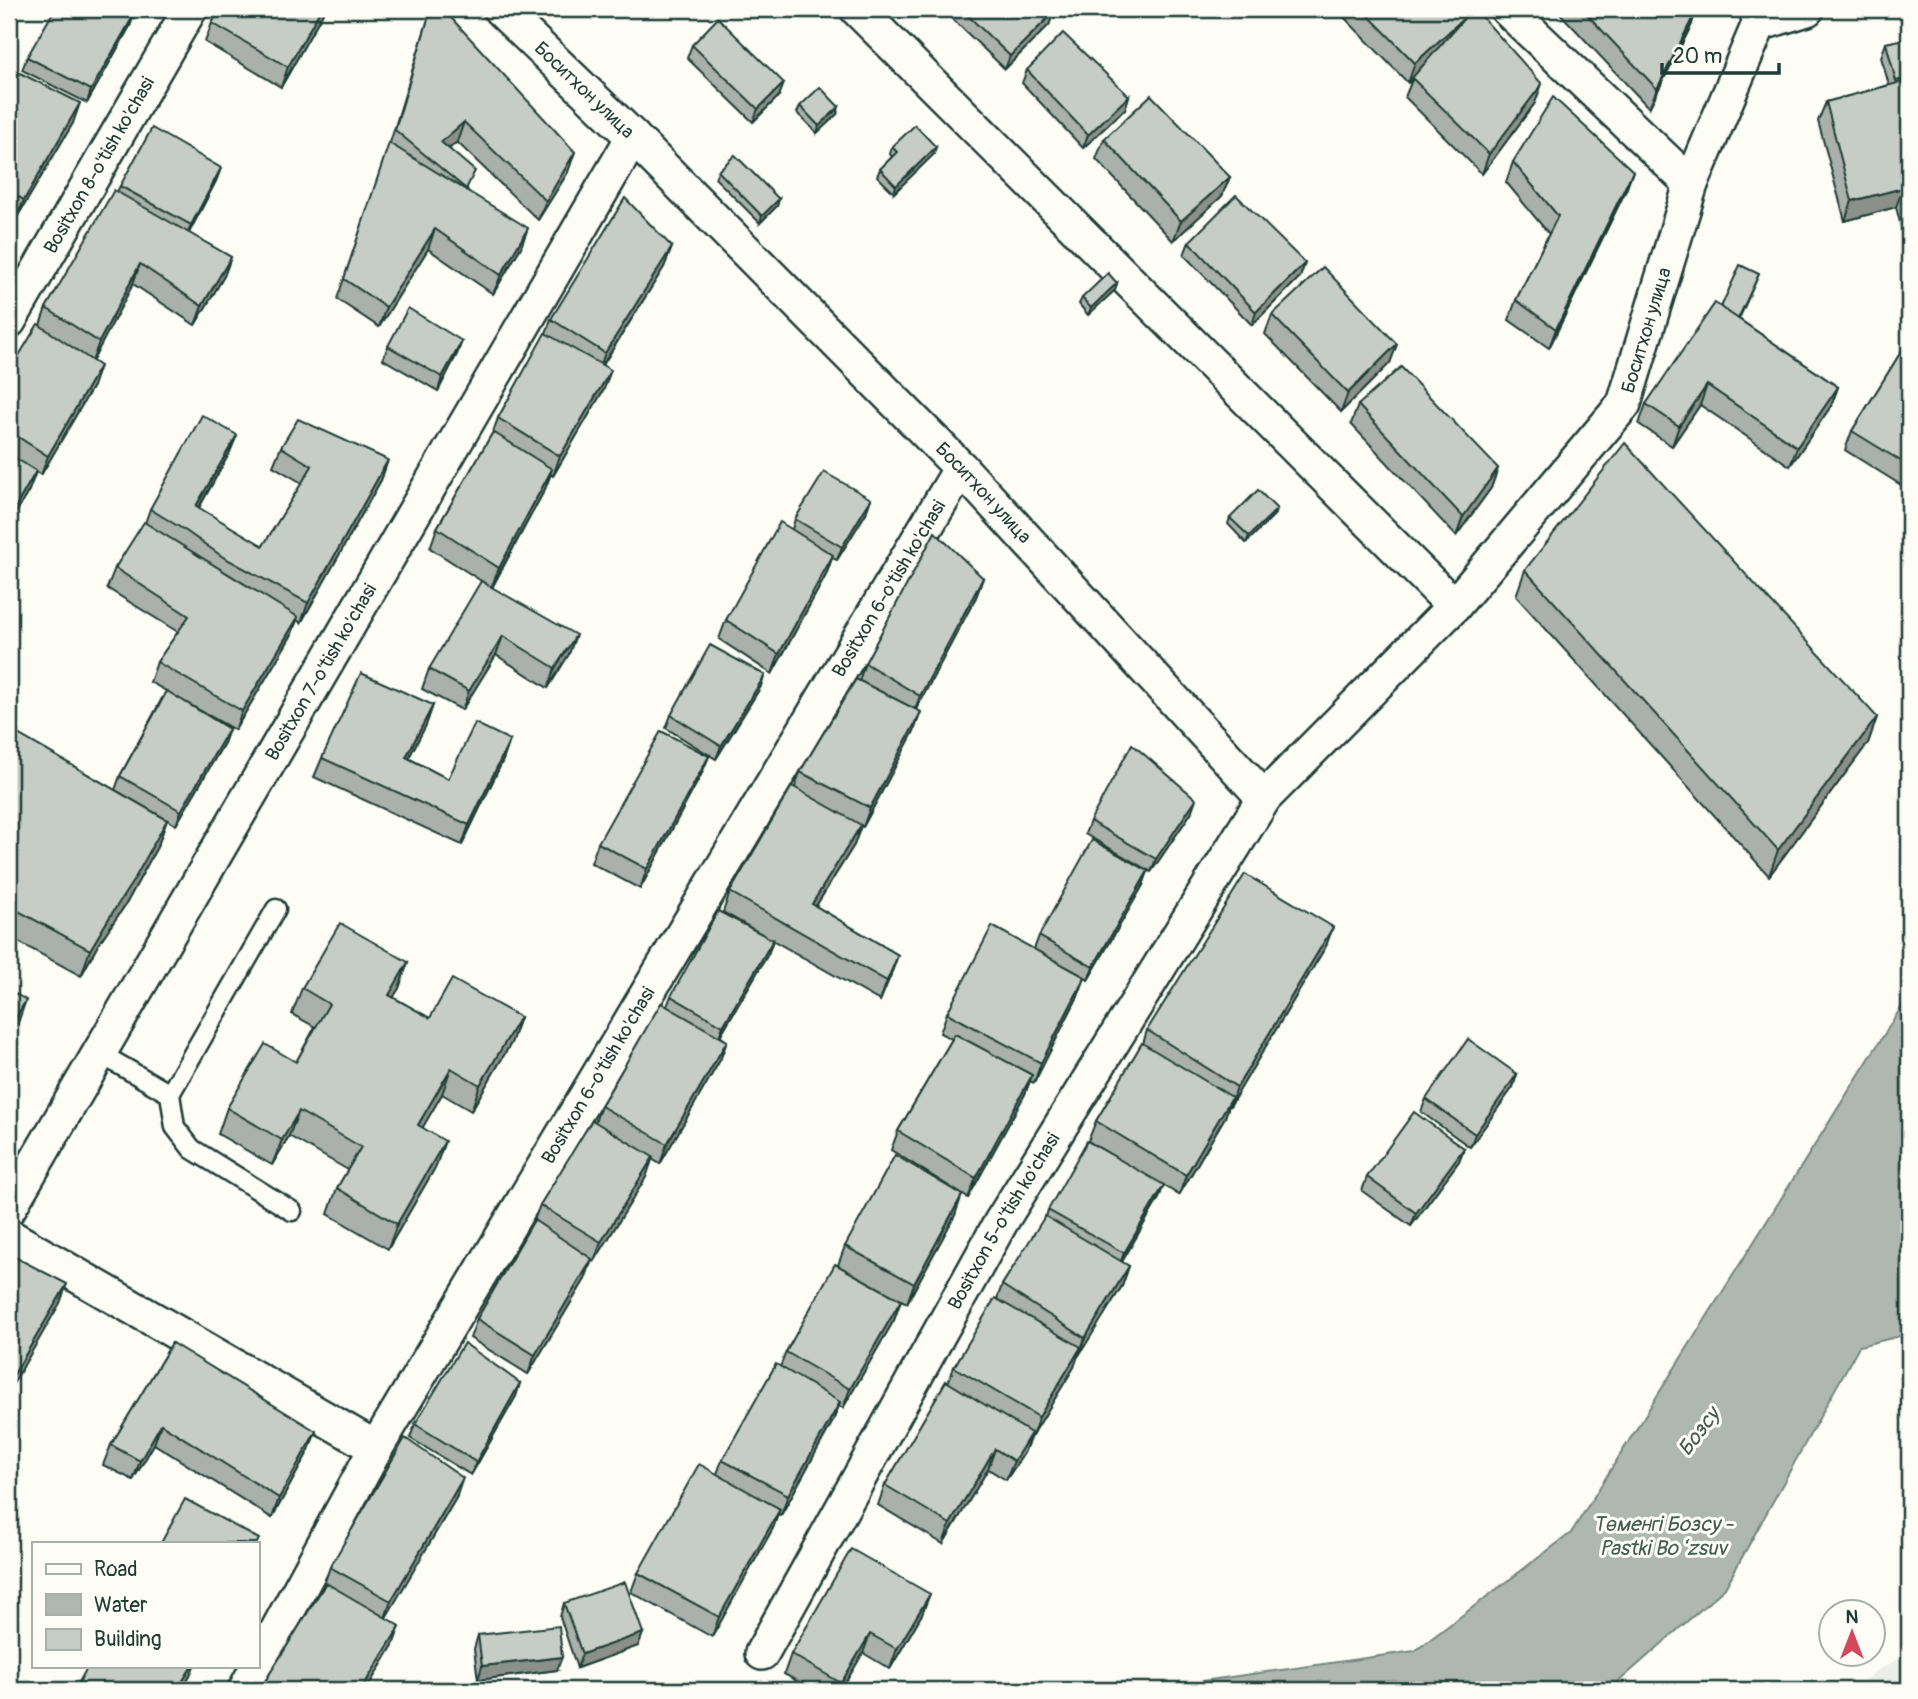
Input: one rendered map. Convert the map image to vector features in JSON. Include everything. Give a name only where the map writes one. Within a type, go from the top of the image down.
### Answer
[{"type":"street","name":"Bositxon 8-o'tish ko'chasi","points":[[9,321],[190,9]]},
{"type":"street","name":"Боситхон улица","points":[[500,9],[633,137],[961,468],[1264,798],[1454,606],[1624,404],[1692,184],[1758,17]]},
{"type":"street","points":[[858,9],[1454,606]]},
{"type":"street","points":[[1507,9],[1692,184]]},
{"type":"street","points":[[1758,17],[1807,9]]},
{"type":"street","name":"Bositxon 7-o'tish ko'chasi","points":[[9,1208],[633,137]]},
{"type":"street","name":"Bositxon 6-o'tish ko'chasi","points":[[259,1662],[376,1448],[961,468]]},
{"type":"street","name":"Bositxon 5-o'tish ko'chasi","points":[[762,1653],[1000,1222],[1264,798]]},
{"type":"street","points":[[9,1236],[376,1448]]},
{"type":"street","name":"Bositxon 6-o'tish ko'chasi","points":[[244,1690],[256,1668]]},
{"type":"lane","points":[[276,909],[170,1094],[175,1126],[192,1149],[292,1211]]},
{"type":"lane","points":[[99,1053],[170,1094]]},
{"type":"shaded area","points":[[1909,1653],[1909,1690],[1852,1690],[1875,1672],[1886,1668]]},
{"type":"water","name":"Төменгі Бозсу - Pastki Boʻzsuv","points":[[1909,995],[1909,1334],[1859,1346],[1725,1588],[1609,1690],[1200,1690],[1203,1681],[1415,1651],[1571,1533]]},
{"type":"building","points":[[55,9],[128,9],[135,13],[91,90],[27,57]]},
{"type":"building","points":[[221,9],[321,9],[288,67],[212,23]]},
{"type":"building","points":[[431,9],[443,9],[575,152],[546,201],[464,122],[441,142],[475,171],[466,189],[395,130]]},
{"type":"building","points":[[961,9],[1051,9],[1054,12],[1010,56]]},
{"type":"building","points":[[1362,9],[1475,9],[1542,84],[1489,154],[1412,78],[1466,16],[1415,63]]},
{"type":"building","points":[[1582,9],[1697,9],[1657,89]]},
{"type":"building","points":[[718,18],[784,83],[758,109],[692,45]]},
{"type":"building","points":[[1063,33],[1129,96],[1088,135],[1027,70]]},
{"type":"building","points":[[1909,38],[1909,78],[1896,81],[1886,43]]},
{"type":"building","points":[[18,72],[80,103],[24,200],[9,191],[9,88]]},
{"type":"building","points":[[1909,80],[1909,181],[1905,182],[1903,188],[1852,201],[1826,102]]},
{"type":"building","points":[[820,87],[839,107],[819,126],[800,106]]},
{"type":"building","points":[[1151,95],[1230,177],[1181,221],[1104,139]]},
{"type":"building","points":[[1553,97],[1633,171],[1556,329],[1516,300],[1558,216],[1513,162]]},
{"type":"building","points":[[915,125],[936,147],[896,186],[880,169],[897,152],[892,147]]},
{"type":"building","points":[[152,128],[221,168],[191,225],[120,186]]},
{"type":"building","points":[[389,143],[528,228],[501,275],[435,229],[386,307],[344,279]]},
{"type":"building","points":[[735,155],[779,199],[762,216],[718,171]]},
{"type":"building","points":[[1909,181],[1909,198],[1905,182]]},
{"type":"building","points":[[114,190],[231,257],[202,306],[140,264],[99,342],[46,308]]},
{"type":"building","points":[[1236,195],[1305,263],[1256,312],[1189,242]]},
{"type":"building","points":[[625,198],[672,247],[605,353],[551,319]]},
{"type":"building","points":[[1740,265],[1759,274],[1738,319],[1721,307]]},
{"type":"building","points":[[1323,267],[1397,344],[1348,393],[1272,315]]},
{"type":"building","points":[[1108,273],[1117,283],[1091,308],[1082,298]]},
{"type":"building","points":[[1715,303],[1838,387],[1797,447],[1707,385],[1679,426],[1646,404]]},
{"type":"building","points":[[408,308],[462,341],[442,377],[388,346]]},
{"type":"building","points":[[38,324],[100,366],[48,456],[9,431],[9,372]]},
{"type":"building","points":[[545,333],[611,370],[560,456],[498,418]]},
{"type":"building","points":[[1909,339],[1909,466],[1852,431]]},
{"type":"building","points":[[1401,367],[1498,468],[1463,517],[1358,405]]},
{"type":"building","points":[[202,415],[237,435],[196,506],[263,546],[312,466],[281,447],[298,419],[388,460],[308,603],[223,557],[150,509]]},
{"type":"building","points":[[493,432],[552,469],[499,568],[437,528]]},
{"type":"building","points":[[1625,443],[1877,717],[1778,850],[1525,570]]},
{"type":"building","points":[[9,454],[36,471],[9,518]]},
{"type":"building","points":[[824,472],[871,499],[842,547],[795,519]]},
{"type":"building","points":[[1258,490],[1277,509],[1249,536],[1230,518]]},
{"type":"building","points":[[144,522],[298,617],[242,711],[157,662],[189,616],[115,568]]},
{"type":"building","points":[[780,522],[833,555],[779,654],[726,620]]},
{"type":"building","points":[[935,532],[983,578],[920,696],[865,663]]},
{"type":"building","points":[[481,581],[576,635],[555,668],[503,636],[469,691],[429,669]]},
{"type":"building","points":[[710,645],[765,675],[721,746],[671,715]]},
{"type":"building","points":[[361,673],[433,705],[406,757],[448,779],[475,723],[510,740],[469,825],[322,758]]},
{"type":"building","points":[[856,679],[921,712],[870,808],[800,772]]},
{"type":"building","points":[[167,691],[229,729],[181,811],[120,776]]},
{"type":"building","points":[[9,729],[167,820],[90,950],[9,906]]},
{"type":"building","points":[[661,731],[709,756],[647,869],[598,843]]},
{"type":"building","points":[[1132,744],[1196,799],[1156,859],[1090,821]]},
{"type":"building","points":[[792,786],[861,825],[812,904],[898,955],[887,981],[730,892]]},
{"type":"building","points":[[1092,840],[1148,871],[1093,967],[1039,936]]},
{"type":"building","points":[[1245,874],[1333,927],[1237,1087],[1147,1030]]},
{"type":"building","points":[[718,911],[773,940],[723,1026],[671,996]]},
{"type":"building","points":[[340,923],[408,962],[389,995],[430,1018],[452,979],[520,1017],[480,1085],[451,1068],[418,1125],[445,1141],[397,1224],[337,1188],[361,1147],[299,1111],[282,1140],[227,1108],[265,1044],[296,1062],[329,1004],[302,988]]},
{"type":"building","points":[[992,926],[1085,977],[1041,1063],[947,1013]]},
{"type":"building","points":[[9,990],[26,1000],[9,1029]]},
{"type":"building","points":[[661,1003],[727,1041],[667,1144],[601,1106]]},
{"type":"building","points":[[955,1034],[1032,1075],[976,1178],[898,1131]]},
{"type":"building","points":[[1468,1039],[1517,1074],[1475,1134],[1426,1099]]},
{"type":"building","points":[[1142,1043],[1232,1097],[1186,1175],[1096,1121]]},
{"type":"building","points":[[1414,1112],[1464,1148],[1416,1213],[1367,1177]]},
{"type":"building","points":[[592,1120],[653,1157],[601,1242],[540,1205]]},
{"type":"building","points":[[1087,1141],[1164,1185],[1124,1253],[1048,1210]]},
{"type":"building","points":[[895,1155],[962,1195],[914,1284],[845,1246]]},
{"type":"building","points":[[1045,1216],[1129,1266],[1085,1338],[1002,1285]]},
{"type":"building","points":[[534,1220],[592,1259],[535,1355],[477,1319]]},
{"type":"building","points":[[9,1254],[67,1284],[10,1381],[9,1381]]},
{"type":"building","points":[[835,1264],[901,1300],[850,1389],[786,1352]]},
{"type":"building","points":[[995,1298],[1081,1347],[1039,1417],[954,1367]]},
{"type":"building","points":[[172,1343],[316,1431],[279,1498],[161,1424],[140,1461],[111,1445]]},
{"type":"building","points":[[464,1343],[520,1383],[476,1462],[415,1424]]},
{"type":"building","points":[[776,1364],[840,1402],[788,1495],[722,1460]]},
{"type":"building","points":[[946,1381],[1031,1433],[1014,1461],[995,1449],[950,1524],[885,1485]]},
{"type":"building","points":[[405,1438],[463,1478],[391,1601],[330,1567]]},
{"type":"building","points":[[699,1464],[780,1509],[719,1617],[638,1573]]},
{"type":"building","points":[[185,1499],[259,1539],[258,1542],[162,1542]]},
{"type":"building","points":[[851,1549],[930,1594],[897,1649],[870,1634],[841,1683],[791,1654]]},
{"type":"building","points":[[625,1582],[643,1633],[582,1654],[564,1603]]},
{"type":"building","points":[[326,1583],[400,1626],[361,1690],[277,1690],[264,1683]]},
{"type":"building","points":[[559,1626],[562,1657],[482,1666],[478,1635]]},
{"type":"building","points":[[87,1668],[191,1668],[177,1690],[90,1690],[78,1684]]},
{"type":"water label","name":"Бозсу","points":[[1699,1432]]}]
